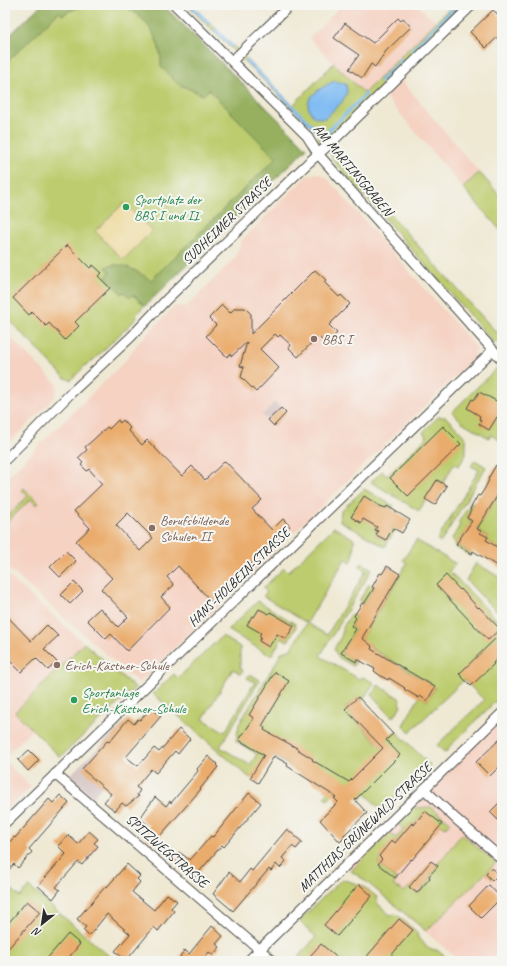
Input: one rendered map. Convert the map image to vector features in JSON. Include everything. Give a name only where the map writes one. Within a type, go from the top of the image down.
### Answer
[{"type":"street","name":"AM MARTINSGRABEN","points":[[175,5],[307,136],[318,154],[502,360]]},
{"type":"street","points":[[232,61],[286,10],[288,5]]},
{"type":"street","name":"SUDHEIMER STRASSE","points":[[5,460],[71,393],[131,337],[167,299],[318,154],[342,133],[472,5]]},
{"type":"street","name":"HANS-HOLBEIN-STRASSE","points":[[5,823],[493,350]]},
{"type":"street","name":"MATTHIAS-GRÜNEWALD-STRASSE","points":[[248,961],[502,713]]},
{"type":"street","name":"SPITZWEGSTRASSE","points":[[55,774],[273,961]]},
{"type":"street","points":[[424,789],[456,820],[502,860]]},
{"type":"shaded area","points":[[342,5],[417,5],[436,22],[364,93],[309,38]]},
{"type":"shaded area","points":[[401,80],[479,172],[463,188],[385,96]]},
{"type":"shaded area","points":[[317,173],[326,177],[476,347],[473,359],[139,683],[5,566],[5,479],[126,360],[136,345],[174,307],[187,306],[235,258],[242,240],[307,176]]},
{"type":"shaded area","points":[[5,332],[57,384],[55,397],[5,447]]},
{"type":"shaded area","points":[[275,402],[286,413],[274,426],[262,415]]},
{"type":"shaded area","name":"Erich-Kästner-Schule","points":[[5,573],[135,688],[60,757],[33,729],[5,757]]},
{"type":"shaded area","points":[[502,717],[502,961],[460,961],[363,879],[351,871],[350,864]]},
{"type":"shaded area","points":[[128,719],[145,734],[93,797],[73,780],[72,773]]},
{"type":"shaded area","points":[[5,761],[31,787],[5,811]]},
{"type":"green space","name":"Sportplatz der BBS I und II","points":[[41,5],[163,5],[307,148],[141,309],[136,315],[137,318],[71,380],[65,378],[5,316],[5,40]]},
{"type":"green space","points":[[41,5],[82,5],[62,15],[59,12],[5,64],[5,40]]},
{"type":"green space","points":[[119,5],[163,5],[307,148],[145,306],[133,295],[130,298],[124,292],[122,294],[106,277],[110,272],[106,267],[112,265],[124,266],[151,280],[276,158],[209,90],[203,95],[178,84],[161,67],[159,47],[150,28],[137,14]]},
{"type":"green space","points":[[187,5],[192,5],[293,105],[334,63],[364,93],[453,5],[464,5],[326,141],[318,142],[319,135]]},
{"type":"green space","points":[[332,150],[496,332],[502,327],[502,337],[495,344],[333,160],[331,155]]},
{"type":"green space","points":[[479,172],[502,198],[502,232],[463,188]]},
{"type":"green space","points":[[499,366],[502,369],[502,442],[491,435],[489,438],[462,422],[452,412]]},
{"type":"green space","points":[[438,417],[446,417],[466,438],[466,455],[459,466],[454,464],[443,483],[437,480],[419,511],[371,482],[382,471],[387,476],[427,437],[423,432]]},
{"type":"green space","points":[[475,460],[486,467],[441,542],[437,540],[479,470],[471,466]]},
{"type":"green space","points":[[24,488],[39,503],[36,505],[31,499],[5,524],[5,519],[28,496],[22,490]]},
{"type":"green space","points":[[502,488],[502,550],[486,540],[488,537],[480,533],[481,531],[477,529]]},
{"type":"green space","points":[[364,489],[394,506],[392,509],[375,503],[371,511],[378,525],[375,530],[378,531],[376,535],[386,540],[393,527],[396,529],[385,547],[340,521],[341,511]]},
{"type":"green space","points":[[471,502],[473,503],[467,518],[472,521],[456,544],[471,554],[470,556],[457,548],[452,539],[460,525],[458,523]]},
{"type":"green space","points":[[334,527],[354,539],[353,558],[351,562],[345,559],[307,623],[263,596],[267,592],[263,588],[284,568],[288,572]]},
{"type":"green space","points":[[416,540],[456,564],[449,571],[502,625],[502,695],[448,748],[449,749],[445,753],[437,745],[484,700],[464,680],[410,732],[403,725],[420,696],[427,701],[435,687],[371,648],[372,646],[362,638],[407,563],[403,560]]},
{"type":"green space","points":[[361,563],[372,569],[320,656],[359,679],[363,677],[374,683],[362,701],[358,697],[345,709],[380,746],[396,731],[430,765],[382,811],[366,794],[360,799],[345,783],[328,800],[325,797],[328,791],[274,756],[250,778],[153,694],[174,674],[178,678],[222,636],[240,647],[240,668],[243,670],[241,674],[233,669],[203,719],[225,732],[255,682],[247,678],[250,674],[260,680],[220,747],[250,765],[257,754],[236,741],[239,724],[282,652],[290,650],[307,623],[327,635],[366,571],[359,567]]},
{"type":"green space","points":[[476,563],[502,579],[502,612],[495,610],[466,580]]},
{"type":"green space","points":[[369,584],[374,588],[364,604],[359,601]]},
{"type":"green space","points":[[258,601],[295,624],[296,627],[288,641],[282,638],[271,656],[228,630]]},
{"type":"green space","points":[[351,614],[356,618],[351,626],[356,629],[341,653],[356,662],[353,666],[338,657],[334,649],[342,635],[342,629]]},
{"type":"green space","name":"Sportanlage Erich-Kästner-Schule","points":[[84,643],[135,688],[60,757],[15,712]]},
{"type":"green space","points":[[378,685],[399,698],[401,705],[395,716],[391,716],[372,695]]},
{"type":"green space","points":[[431,807],[450,822],[445,828],[425,811],[414,825],[412,823],[395,843],[392,840],[378,864],[397,880],[393,885],[398,889],[400,888],[404,892],[409,887],[418,894],[431,878],[430,876],[438,866],[437,865],[462,834],[496,863],[426,931],[363,879],[351,871],[390,832],[396,838],[403,829],[397,823],[412,808]]},
{"type":"green space","points":[[342,879],[363,886],[377,897],[377,903],[390,915],[396,914],[417,932],[418,938],[431,950],[437,950],[450,961],[295,961],[316,937],[299,921]]},
{"type":"green space","points":[[29,887],[109,956],[104,961],[5,961],[5,894],[10,888],[20,897]]},
{"type":"sand","points":[[124,203],[152,231],[123,260],[95,231]]},
{"type":"water","points":[[334,81],[346,84],[347,92],[342,102],[325,118],[315,117],[308,108],[308,103],[314,94]]},
{"type":"building","points":[[493,10],[502,18],[502,33],[486,48],[470,32]]},
{"type":"building","points":[[398,18],[401,21],[403,18],[411,27],[386,51],[375,67],[371,64],[362,78],[349,69],[359,55],[334,38],[345,23],[373,43]]},
{"type":"building","points":[[67,245],[90,268],[93,265],[102,273],[98,276],[110,288],[75,322],[79,326],[65,340],[49,323],[46,326],[32,312],[29,315],[13,298]]},
{"type":"building","points":[[315,270],[326,280],[324,282],[339,297],[341,295],[350,304],[329,325],[337,333],[326,344],[318,336],[298,357],[289,348],[291,345],[280,335],[278,337],[275,334],[260,349],[279,368],[256,392],[241,377],[244,367],[240,366],[247,342],[232,356],[229,354],[227,357],[206,336],[216,325],[209,318],[222,305],[230,313],[235,308],[245,308],[251,314],[251,334]]},
{"type":"building","points":[[479,392],[502,404],[502,420],[497,417],[489,430],[479,424],[481,421],[479,419],[480,416],[467,408],[472,399],[474,400]]},
{"type":"building","points":[[281,408],[286,413],[274,426],[268,420]]},
{"type":"building","points":[[118,420],[120,423],[123,420],[130,428],[128,430],[142,445],[147,440],[182,476],[192,466],[205,480],[225,461],[262,500],[252,509],[272,530],[283,519],[290,526],[212,602],[178,566],[167,577],[174,585],[161,597],[170,607],[127,651],[111,634],[106,639],[87,620],[100,608],[118,627],[128,617],[101,589],[112,578],[76,541],[90,528],[74,511],[102,484],[89,469],[87,471],[81,465],[83,463],[78,458],[87,450],[85,447],[107,427],[109,429]],"holes":[[[128,513],[153,538],[140,551],[116,525]]]},
{"type":"building","points":[[443,426],[461,444],[408,496],[390,478]]},
{"type":"building","points":[[496,465],[502,468],[502,488],[477,529],[481,531],[480,533],[488,537],[486,540],[502,550],[502,569],[473,551],[472,554],[456,544],[472,521],[467,518],[471,510],[470,509],[478,495],[480,496],[485,488]]},
{"type":"building","points":[[437,480],[447,486],[435,505],[425,499]]},
{"type":"building","points":[[364,496],[380,506],[386,508],[387,506],[410,520],[402,533],[393,528],[386,540],[376,535],[378,531],[375,530],[377,527],[363,519],[361,523],[351,517]]},
{"type":"building","points":[[66,551],[76,561],[60,577],[50,567]]},
{"type":"building","points":[[387,566],[400,574],[362,638],[372,646],[371,649],[435,687],[427,701],[404,689],[405,688],[389,678],[388,680],[381,676],[374,671],[375,669],[357,659],[356,662],[341,653],[356,629],[351,626],[356,618],[354,616],[374,588],[372,587],[380,573],[382,574]]},
{"type":"building","points":[[446,575],[500,629],[488,640],[436,585]]},
{"type":"building","points":[[74,582],[83,591],[70,604],[61,595]]},
{"type":"building","points":[[259,609],[269,614],[270,612],[294,626],[286,639],[277,634],[269,647],[259,641],[261,638],[259,636],[261,633],[247,625],[252,616],[254,617]]},
{"type":"building","points":[[5,614],[31,641],[47,625],[58,636],[44,649],[57,662],[48,670],[36,658],[21,672],[5,656]]},
{"type":"building","points":[[496,638],[502,644],[502,654],[493,663],[494,664],[471,686],[459,674]]},
{"type":"building","points":[[275,672],[289,681],[262,726],[265,728],[264,730],[297,748],[313,759],[312,760],[349,782],[383,748],[345,709],[358,697],[393,734],[386,740],[400,755],[355,800],[367,813],[344,835],[345,837],[340,842],[320,820],[338,802],[334,798],[336,797],[274,756],[258,783],[250,778],[264,755],[239,740],[254,718],[249,715]]},
{"type":"building","points":[[151,708],[161,716],[126,757],[138,766],[154,748],[159,752],[179,729],[190,739],[178,754],[175,751],[156,773],[151,769],[136,787],[140,790],[137,795],[139,796],[126,806],[122,803],[115,811],[104,802],[111,794],[82,769],[107,741],[109,742],[128,719],[134,724]]},
{"type":"building","points":[[502,737],[502,764],[490,776],[476,762]]},
{"type":"building","points":[[29,750],[39,760],[28,771],[18,760]]},
{"type":"building","points":[[208,756],[217,764],[216,765],[218,767],[201,789],[153,844],[142,834],[149,826],[140,818],[155,797],[166,806],[170,801],[171,803],[198,771],[197,769]]},
{"type":"building","points":[[249,793],[261,803],[224,847],[222,845],[194,878],[172,860],[179,852],[190,860],[211,836],[213,837]]},
{"type":"building","points":[[60,795],[69,803],[29,849],[32,852],[18,868],[14,864],[5,874],[5,847],[14,837],[15,838],[49,799],[53,803]]},
{"type":"building","points":[[502,800],[502,824],[490,812]]},
{"type":"building","points":[[425,811],[442,824],[395,878],[378,864],[382,859],[379,856],[392,840],[395,843],[412,823],[414,825]]},
{"type":"building","points":[[287,829],[302,842],[296,849],[292,846],[282,858],[286,861],[280,868],[276,864],[271,871],[269,869],[233,911],[213,894],[229,872],[240,882],[250,869],[252,871]]},
{"type":"building","points":[[89,831],[98,839],[94,843],[98,846],[82,865],[78,862],[56,887],[60,890],[53,899],[38,886],[66,854],[58,846],[68,835],[78,844]]},
{"type":"building","points":[[431,861],[438,866],[417,893],[409,887]]},
{"type":"building","points":[[127,864],[140,876],[137,879],[140,882],[132,892],[154,910],[167,894],[177,901],[171,908],[174,911],[158,931],[154,927],[126,961],[115,951],[130,934],[107,914],[89,936],[83,930],[86,927],[77,919]]},
{"type":"building","points":[[492,868],[498,875],[492,881],[486,874]]},
{"type":"building","points":[[359,884],[372,896],[337,936],[324,925]]},
{"type":"building","points":[[489,885],[501,898],[481,918],[469,906]]},
{"type":"building","points":[[27,901],[40,912],[5,952],[5,927]]},
{"type":"building","points":[[399,919],[413,930],[386,961],[363,961]]},
{"type":"building","points":[[212,926],[223,936],[216,944],[220,947],[213,955],[209,952],[202,961],[182,961],[183,960],[180,956],[185,950],[189,954]]},
{"type":"building","points":[[68,934],[80,944],[66,961],[45,961]]},
{"type":"building","points":[[321,944],[341,961],[316,961],[310,956]]},
{"type":"waterway","points":[[190,5],[209,23]]},
{"type":"waterway","points":[[412,50],[457,5]]},
{"type":"waterway","points":[[216,30],[232,46]]},
{"type":"waterway","points":[[380,81],[402,60]]},
{"type":"waterway","points":[[247,61],[318,132]]},
{"type":"waterway","points":[[325,134],[366,94]]},
{"type":"waterway","points":[[499,335],[502,332]]},
{"type":"place","name":"Sportplatz der BBS I und II","points":[[126,207]]},
{"type":"place","name":"BBS I","points":[[314,339]]},
{"type":"place","name":"Berufsbildende Schulen II","points":[[152,528]]},
{"type":"place","name":"Erich-Kästner-Schule","points":[[57,665]]},
{"type":"place","name":"Sportanlage Erich-Kästner-Schule","points":[[74,700]]}]
